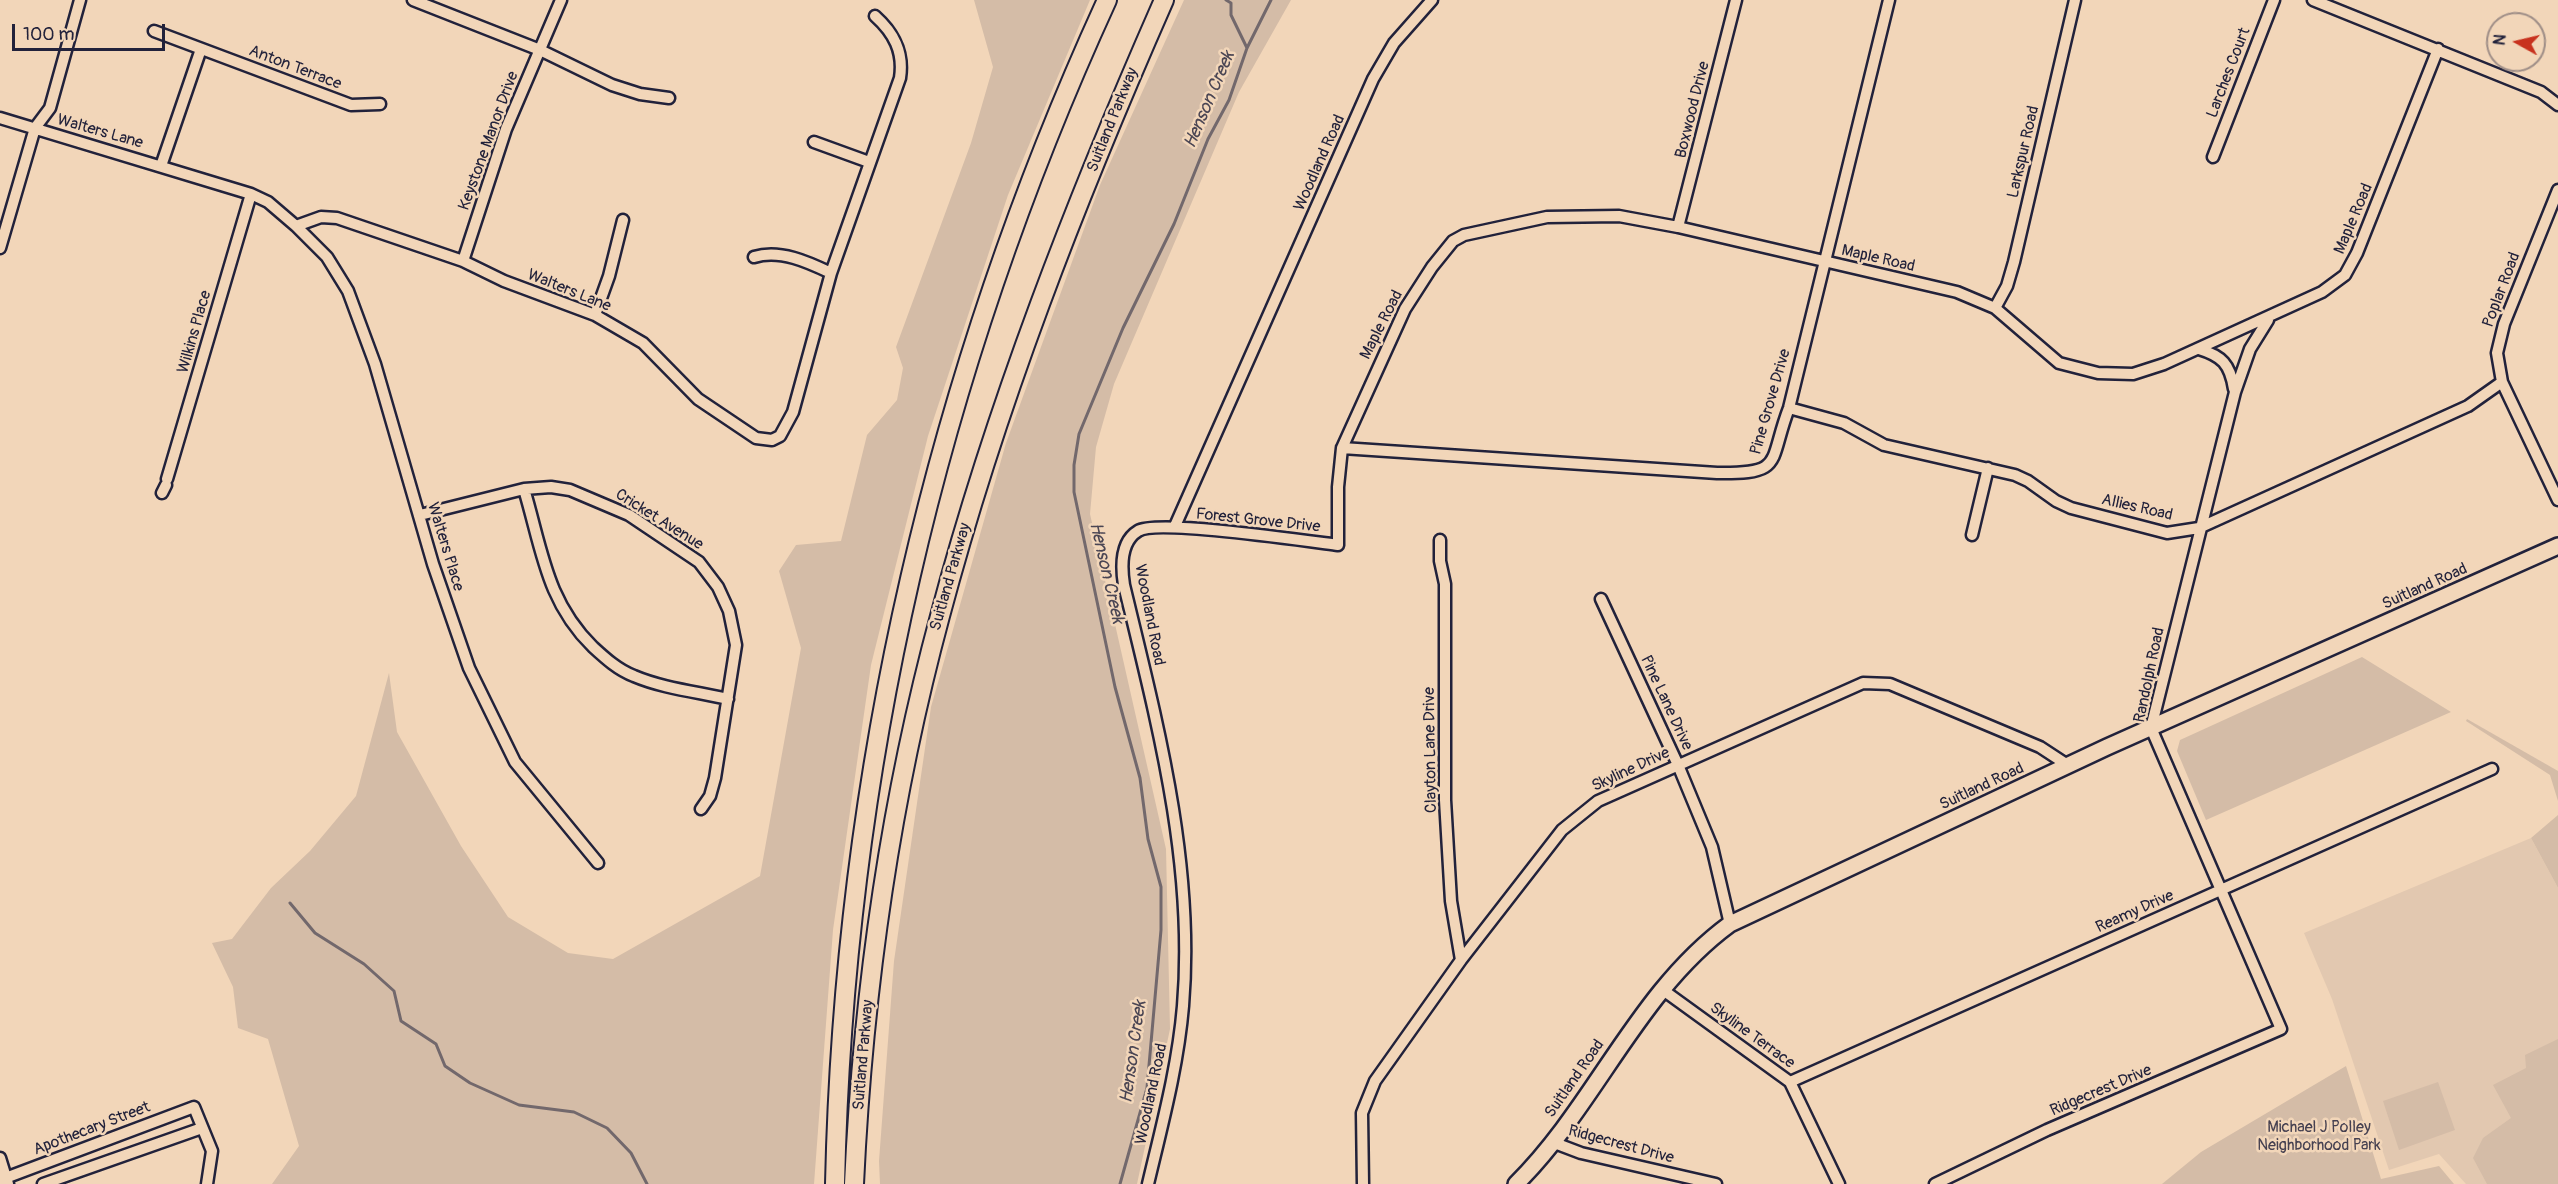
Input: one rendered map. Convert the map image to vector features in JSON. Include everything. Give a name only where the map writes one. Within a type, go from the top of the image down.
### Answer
[{"type":"highway","name":"Suitland Parkway","points":[[835,1184],[841,1051],[856,893],[882,718],[915,553],[958,391],[1004,249],[1058,109],[1107,0]]},
{"type":"highway","name":"Suitland Parkway","points":[[854,1184],[872,971],[892,835],[914,723],[950,579],[993,437],[1045,293],[1089,179],[1164,0]]},
{"type":"highway","points":[[859,1108],[863,1184]]},
{"type":"main road","name":"Suitland Road","points":[[1516,1184],[1552,1142],[1663,990],[1696,951],[1730,924],[2151,728],[2558,546]]},
{"type":"street","points":[[0,248],[35,128],[50,108],[80,0]]},
{"type":"street","points":[[413,0],[540,50],[619,87],[640,94],[669,98]]},
{"type":"street","name":"Keystone Manor Drive","points":[[462,261],[506,129],[561,0]]},
{"type":"street","name":"Woodland Road","points":[[1148,1184],[1179,1043],[1183,1004],[1184,914],[1174,815],[1124,585],[1122,561],[1130,538],[1140,529],[1174,526],[1373,79],[1394,43],[1432,0]]},
{"type":"street","name":"Boxwood Drive","points":[[1678,227],[1736,0]]},
{"type":"street","name":"Pine Grove Drive","points":[[1342,448],[1717,474],[1754,473],[1770,465],[1789,408],[1889,0]]},
{"type":"street","name":"Larkspur Road","points":[[1995,308],[2007,286],[2014,262],[2076,0]]},
{"type":"street","name":"Larches Court","points":[[2213,157],[2274,0]]},
{"type":"street","points":[[2313,0],[2343,5],[2438,49],[2541,92],[2558,105]]},
{"type":"street","name":"Walters Lane","points":[[0,118],[251,194],[268,202],[296,226],[321,217],[337,218],[462,261],[504,281],[595,315],[643,343],[698,399],[756,438],[772,440],[780,436],[793,412],[831,273],[869,162],[895,97],[902,64],[896,42],[875,16]]},
{"type":"street","name":"Anton Terrace","points":[[154,32],[351,105],[380,104]]},
{"type":"street","points":[[161,166],[201,49]]},
{"type":"street","name":"Maple Road","points":[[1338,545],[1338,487],[1342,448],[1405,309],[1454,241],[1482,229],[1547,217],[1619,216],[1678,227],[1957,292],[1995,308],[2059,363],[2076,369],[2133,374],[2164,364],[2270,317],[2322,292],[2337,282],[2351,265],[2438,49]]},
{"type":"street","points":[[814,142],[869,162]]},
{"type":"street","name":"Poplar Road","points":[[2558,190],[2500,334],[2497,353],[2502,382],[2558,500]]},
{"type":"street","name":"Wilkins Place","points":[[165,486],[251,194]]},
{"type":"street","points":[[595,315],[609,276],[623,220]]},
{"type":"street","name":"Walters Place","points":[[296,226],[327,258],[348,291],[375,364],[469,668],[515,762],[598,862]]},
{"type":"street","points":[[754,257],[776,254],[803,261],[831,273]]},
{"type":"street","name":"Randolph Road","points":[[2270,317],[2257,334],[2235,392],[2199,528],[2151,728],[2281,1029]]},
{"type":"street","points":[[2199,349],[2217,355],[2225,361],[2231,371],[2235,392]]},
{"type":"street","name":"Allies Road","points":[[1789,408],[1844,423],[1884,445],[1988,468],[2028,481],[2056,501],[2072,508],[2167,532],[2199,528],[2468,406],[2502,382]]},
{"type":"street","points":[[1972,535],[1988,468]]},
{"type":"street","name":"Cricket Avenue","points":[[420,515],[524,489],[552,487],[570,490],[629,515],[699,562],[718,587],[733,626],[736,645],[715,778],[710,796],[701,809]]},
{"type":"street","points":[[524,489],[544,566],[558,602],[582,636],[603,656],[634,676],[728,699]]},
{"type":"street","name":"Forest Grove Drive","points":[[1174,526],[1338,545]]},
{"type":"street","name":"Clayton Lane Drive","points":[[1440,540],[1440,561],[1445,584],[1445,800],[1451,901],[1461,960]]},
{"type":"street","name":"Pine Lane Drive","points":[[1601,599],[1678,765],[1712,848],[1730,924]]},
{"type":"street","name":"Skyline Drive","points":[[1363,1184],[1362,1122],[1367,1096],[1461,960],[1562,830],[1598,801],[1852,687],[1876,682],[1890,684],[2040,747],[2069,766]]},
{"type":"street","name":"Reamy Drive","points":[[1790,1082],[2492,769]]},
{"type":"street","name":"Skyline Terrace","points":[[1663,990],[1790,1082],[1839,1184]]},
{"type":"street","name":"Ridgecrest Drive","points":[[1935,1184],[2047,1130],[2281,1029]]},
{"type":"street","name":"Apothecary Street","points":[[5,1180],[194,1107],[202,1128],[43,1184]]},
{"type":"street","points":[[202,1128],[212,1151],[207,1184]]},
{"type":"street","name":"Ridgecrest Drive","points":[[1552,1142],[1581,1154],[1716,1184]]},
{"type":"street","points":[[0,1158],[5,1180]]},
{"type":"shaded area","points":[[2531,838],[2558,888],[2558,1184],[2466,1184],[2439,1154],[2389,1170],[2332,999],[2304,933]]},
{"type":"green space","points":[[974,0],[1090,0],[1008,195],[928,436],[871,665],[833,930],[814,1184],[272,1184],[299,1146],[268,1039],[238,1028],[233,987],[212,943],[232,939],[271,888],[310,851],[356,796],[389,673],[397,732],[461,846],[508,917],[568,953],[613,959],[760,876],[801,648],[779,571],[796,545],[841,541],[867,435],[897,400],[903,368],[896,347],[971,143],[993,67]]},
{"type":"green space","points":[[1184,0],[1291,0],[1239,92],[1114,384],[1096,447],[1090,514],[1166,849],[1170,1029],[1137,1184],[880,1184],[879,1161],[894,961],[931,707],[1006,443],[1100,185]]},
{"type":"green space","points":[[2362,657],[2451,712],[2206,820],[2177,751],[2180,740]]},
{"type":"green space","points":[[2467,719],[2558,771],[2558,801],[2550,775],[2466,721]]},
{"type":"green space","points":[[2558,815],[2558,888],[2531,838]]},
{"type":"green space","points":[[2558,1039],[2558,1184],[2487,1184],[2473,1158],[2483,1138],[2511,1118],[2493,1085],[2526,1068],[2525,1055]]},
{"type":"green space","name":"Michael J Polley Neighborhood Park","points":[[2346,1066],[2381,1179],[2439,1166],[2454,1184],[2162,1184],[2201,1152]]},
{"type":"green space","points":[[2438,1082],[2455,1130],[2399,1150],[2383,1101]]},
{"type":"waterway","points":[[1226,0],[1231,3],[1231,15],[1247,48]]},
{"type":"waterway","name":"Henson Creek","points":[[1120,1184],[1147,1088],[1161,930],[1161,887],[1148,839],[1140,778],[1115,687],[1074,492],[1074,465],[1079,434],[1123,328],[1174,224],[1208,139],[1229,100],[1247,48],[1271,0]]},
{"type":"waterway","points":[[290,903],[315,933],[364,964],[394,991],[401,1021],[436,1044],[445,1066],[470,1083],[519,1105],[574,1112],[607,1128],[631,1153],[647,1184]]}]
